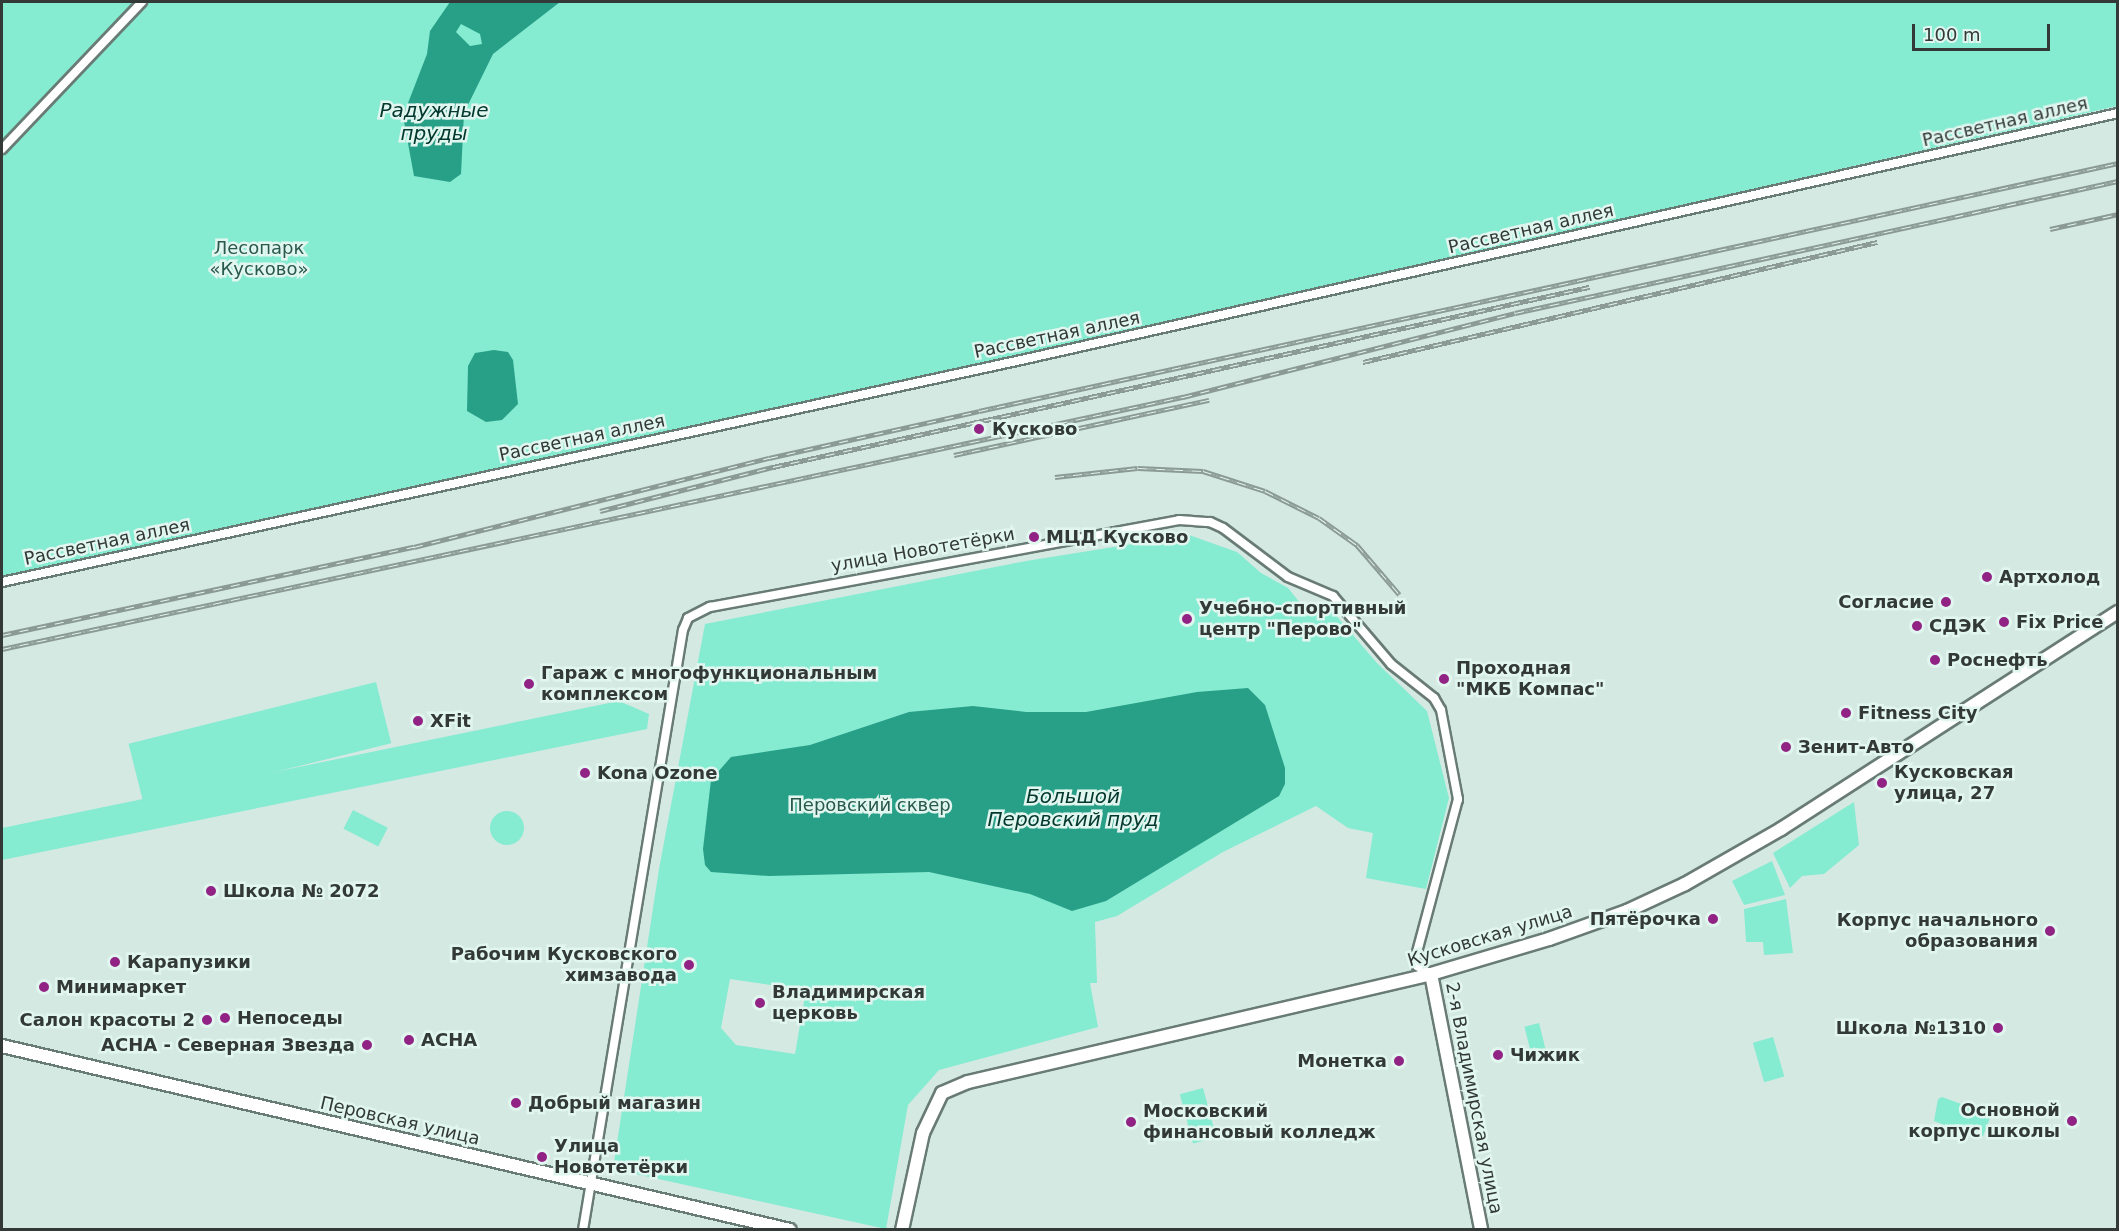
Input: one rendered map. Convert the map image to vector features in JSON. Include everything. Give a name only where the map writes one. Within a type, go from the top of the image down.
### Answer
[{"type":"street","points":[[2,149],[142,2]]},
{"type":"street","name":"Рассветная аллея","points":[[2,582],[1030,358],[2118,113]]},
{"type":"street","name":"улица Новотетёрки","points":[[583,1230],[683,630],[688,618],[710,607],[1179,520],[1210,522],[1223,528],[1288,577],[1333,596],[1391,664],[1434,698],[1441,710],[1458,799],[1415,963],[1431,974]]},
{"type":"street","name":"Кусковская улица","points":[[902,1230],[923,1133],[942,1094],[968,1082],[1431,974],[1549,939],[1674,890],[1781,829],[2118,612]]},
{"type":"street","name":"2-я Владимирская улица","points":[[1431,974],[1481,1230]]},
{"type":"street","name":"Перовская улица","points":[[2,1046],[790,1230]]},
{"type":"green space","name":"Лесопарк «Кусково»","points":[[2,2],[2117,2],[2117,106],[1047,350],[2,577]]},
{"type":"green space","name":"Перовский сквер","points":[[1189,535],[1237,552],[1261,573],[1288,588],[1305,609],[1321,604],[1333,612],[1377,663],[1427,711],[1449,798],[1426,889],[1366,878],[1373,833],[1348,828],[1316,806],[1223,852],[1117,916],[1095,922],[1097,983],[1090,983],[1098,1027],[939,1070],[908,1105],[886,1229],[613,1169],[659,869],[705,624],[1026,561]],"holes":[[[730,979],[806,990],[795,1054],[736,1045],[721,1028]]]},
{"type":"green space","points":[[376,682],[391,743],[144,805],[129,744]]},
{"type":"green space","points":[[619,701],[649,714],[647,729],[2,860],[2,828]]},
{"type":"green space","points":[[1854,802],[1859,845],[1824,874],[1802,876],[1790,888],[1773,853]]},
{"type":"green space","points":[[353,810],[388,828],[378,846],[343,829]]},
{"type":"green space","points":[[507,811],[519,816],[524,828],[519,840],[507,845],[495,840],[490,828],[495,816]]},
{"type":"green space","points":[[1772,861],[1785,895],[1744,905],[1732,881]]},
{"type":"green space","points":[[1786,899],[1793,953],[1764,955],[1763,942],[1746,942],[1744,909]]},
{"type":"green space","points":[[1539,1023],[1547,1056],[1533,1060],[1524,1027]]},
{"type":"green space","points":[[1773,1037],[1784,1076],[1764,1082],[1753,1043]]},
{"type":"green space","points":[[1203,1088],[1216,1137],[1193,1143],[1180,1094]]},
{"type":"green space","points":[[1942,1097],[1986,1113],[1990,1118],[1983,1136],[1977,1138],[1934,1121],[1938,1099]]},
{"type":"water","name":"Радужные пруды","points":[[450,2],[560,2],[493,54],[464,113],[461,174],[450,182],[414,176],[403,116],[427,54],[430,31]],"holes":[[[461,24],[480,34],[482,44],[470,46],[456,32]]]},
{"type":"water","points":[[494,350],[508,352],[513,360],[518,404],[502,420],[486,422],[467,411],[468,366],[475,353]]},
{"type":"water","name":"Большой Перовский пруд","points":[[1248,688],[1265,705],[1285,768],[1285,784],[1279,796],[1106,901],[1072,911],[1030,894],[929,872],[769,876],[711,872],[705,865],[703,849],[711,780],[731,757],[810,745],[909,712],[973,706],[1026,712],[1086,712],[1197,692]]},
{"type":"railway","points":[[2,635],[414,547],[769,458],[979,411],[2118,163]]},
{"type":"railway","points":[[2,649],[1183,397],[1515,313],[2118,181]]},
{"type":"railway","points":[[2050,229],[2118,214]]},
{"type":"railway","points":[[1363,362],[1877,242]]},
{"type":"railway","points":[[600,511],[773,467],[1589,287]]},
{"type":"railway","points":[[954,455],[1209,400]]},
{"type":"railway","points":[[1055,477],[1138,468],[1203,471],[1265,491],[1319,518],[1357,545],[1399,594]]},
{"type":"place","name":"Кусково","points":[[979,429]]},
{"type":"place","name":"МЦД Кусково","points":[[1034,537]]},
{"type":"place","name":"Артхолод","points":[[1987,577]]},
{"type":"place","name":"Согласие","points":[[1946,602]]},
{"type":"place","name":"Учебно-спортивный центр \"Перово\"","points":[[1187,619]]},
{"type":"place","name":"Fix Price","points":[[2004,622]]},
{"type":"place","name":"СДЭК","points":[[1917,626]]},
{"type":"place","name":"Роснефть","points":[[1935,660]]},
{"type":"place","name":"Проходная \"МКБ Компас\"","points":[[1444,679]]},
{"type":"place","name":"Гараж с многофункциональным комплексом","points":[[529,684]]},
{"type":"place","name":"Fitness City","points":[[1846,713]]},
{"type":"place","name":"XFit","points":[[418,721]]},
{"type":"place","name":"Зенит-Авто","points":[[1786,747]]},
{"type":"place","name":"Kona Ozone","points":[[585,773]]},
{"type":"place","name":"Кусковская улица, 27","points":[[1882,783]]},
{"type":"place","name":"Школа № 2072","points":[[211,891]]},
{"type":"place","name":"Пятёрочка","points":[[1713,919]]},
{"type":"place","name":"Корпус начального образования","points":[[2050,931]]},
{"type":"place","name":"Карапузики","points":[[115,962]]},
{"type":"place","name":"Рабочим Кусковского химзавода","points":[[689,965]]},
{"type":"place","name":"Минимаркет","points":[[44,987]]},
{"type":"place","name":"Владимирская церковь","points":[[760,1003]]},
{"type":"place","name":"Непоседы","points":[[225,1018]]},
{"type":"place","name":"Салон красоты 2","points":[[207,1020]]},
{"type":"place","name":"Школа №1310","points":[[1998,1028]]},
{"type":"place","name":"АСНА","points":[[409,1040]]},
{"type":"place","name":"АСНА - Северная Звезда","points":[[367,1045]]},
{"type":"place","name":"Чижик","points":[[1498,1055]]},
{"type":"place","name":"Монетка","points":[[1399,1061]]},
{"type":"place","name":"Добрый магазин","points":[[516,1103]]},
{"type":"place","name":"Основной корпус школы","points":[[2072,1121]]},
{"type":"place","name":"Московский финансовый колледж","points":[[1131,1122]]},
{"type":"place","name":"Улица Новотетёрки","points":[[542,1157]]}]
